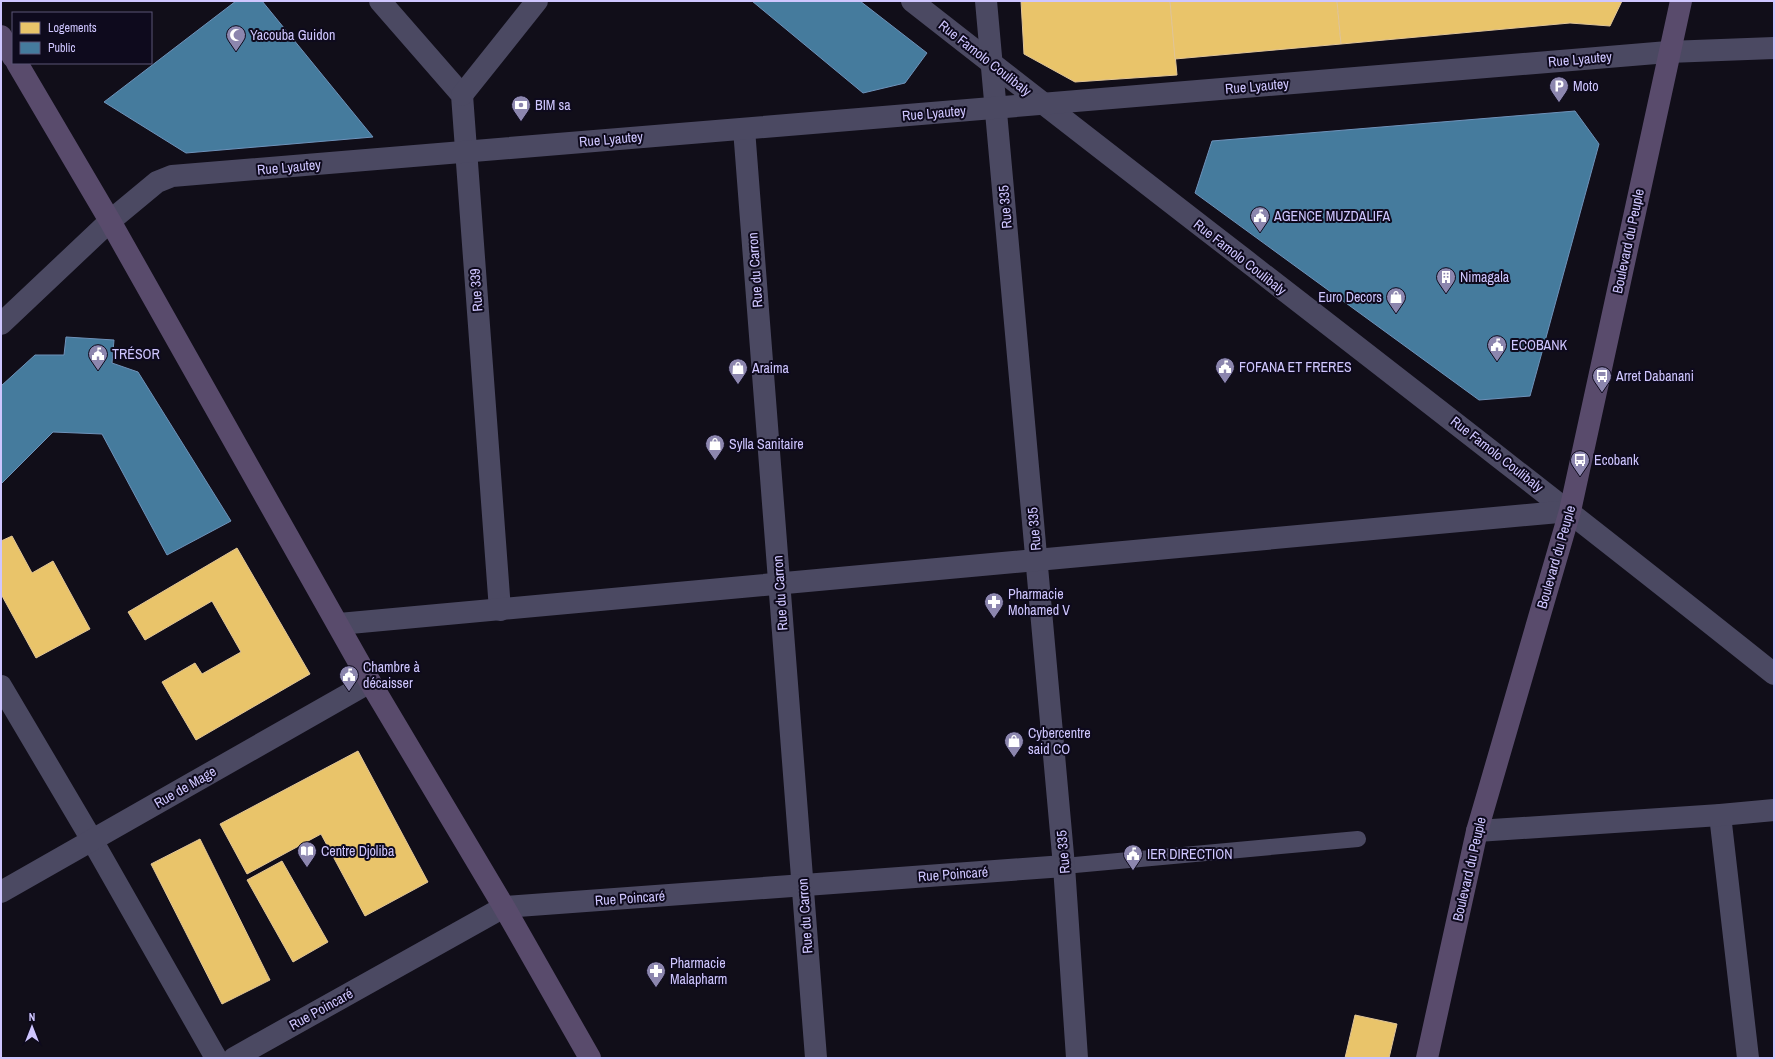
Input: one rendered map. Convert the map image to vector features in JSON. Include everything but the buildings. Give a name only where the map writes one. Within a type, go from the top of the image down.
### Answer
[{"type":"main road","name":"Boulevard du Peuple","points":[[1427,1058],[1477,831],[1570,511],[1668,52],[1681,1]]},
{"type":"main road","points":[[1,36],[12,55]]},
{"type":"main road","points":[[18,64],[110,221],[339,624],[370,682],[504,907],[590,1058]]},
{"type":"street","points":[[380,1],[462,95],[537,1]]},
{"type":"street","name":"Rue Famolo Coulibaly","points":[[912,1],[1042,104],[1570,511],[1774,674]]},
{"type":"street","name":"Rue 335","points":[[986,1],[1064,866],[1077,1058]]},
{"type":"street","name":"Rue Lyautey","points":[[1,324],[110,221],[157,182],[172,176],[1668,52],[1774,48]]},
{"type":"street","name":"Rue 339","points":[[462,95],[500,610]]},
{"type":"street","name":"Rue du Carron","points":[[744,129],[816,1058]]},
{"type":"street","points":[[339,624],[1570,511]]},
{"type":"street","name":"Rue de Mage","points":[[1,892],[370,682]]},
{"type":"street","points":[[1,686],[92,840],[216,1058]]},
{"type":"street","points":[[1477,831],[1774,810]]},
{"type":"street","points":[[1720,815],[1748,1058]]},
{"type":"street","name":"Rue Poincaré","points":[[234,1058],[504,907],[1064,866]]},
{"type":"lane","points":[[1064,866],[1358,839]]},
{"type":"place","name":"Yacouba Guidon","points":[[236,52]]},
{"type":"place","name":"Moto","points":[[1559,103]]},
{"type":"place","name":"BIM sa","points":[[521,122]]},
{"type":"place","name":"AGENCE MUZDALIFA","points":[[1260,233]]},
{"type":"place","name":"Nimagala","points":[[1446,294]]},
{"type":"place","name":"Euro Decors","points":[[1396,314]]},
{"type":"place","name":"ECOBANK","points":[[1497,362]]},
{"type":"place","name":"TRÉSOR","points":[[98,371]]},
{"type":"place","name":"FOFANA ET FRERES","points":[[1225,384]]},
{"type":"place","name":"Araima","points":[[738,385]]},
{"type":"place","name":"Arret Dabanani","points":[[1602,393]]},
{"type":"place","name":"Sylla Sanitaire","points":[[715,461]]},
{"type":"place","name":"Ecobank","points":[[1580,477]]},
{"type":"place","name":"Pharmacie Mohamed V","points":[[994,619]]},
{"type":"place","name":"Chambre à décaisser","points":[[349,692]]},
{"type":"place","name":"Cybercentre said CO","points":[[1014,758]]},
{"type":"place","name":"Centre Djoliba","points":[[307,868]]},
{"type":"place","name":"IER DIRECTION","points":[[1133,871]]},
{"type":"place","name":"Pharmacie Malapharm","points":[[656,988]]}]
